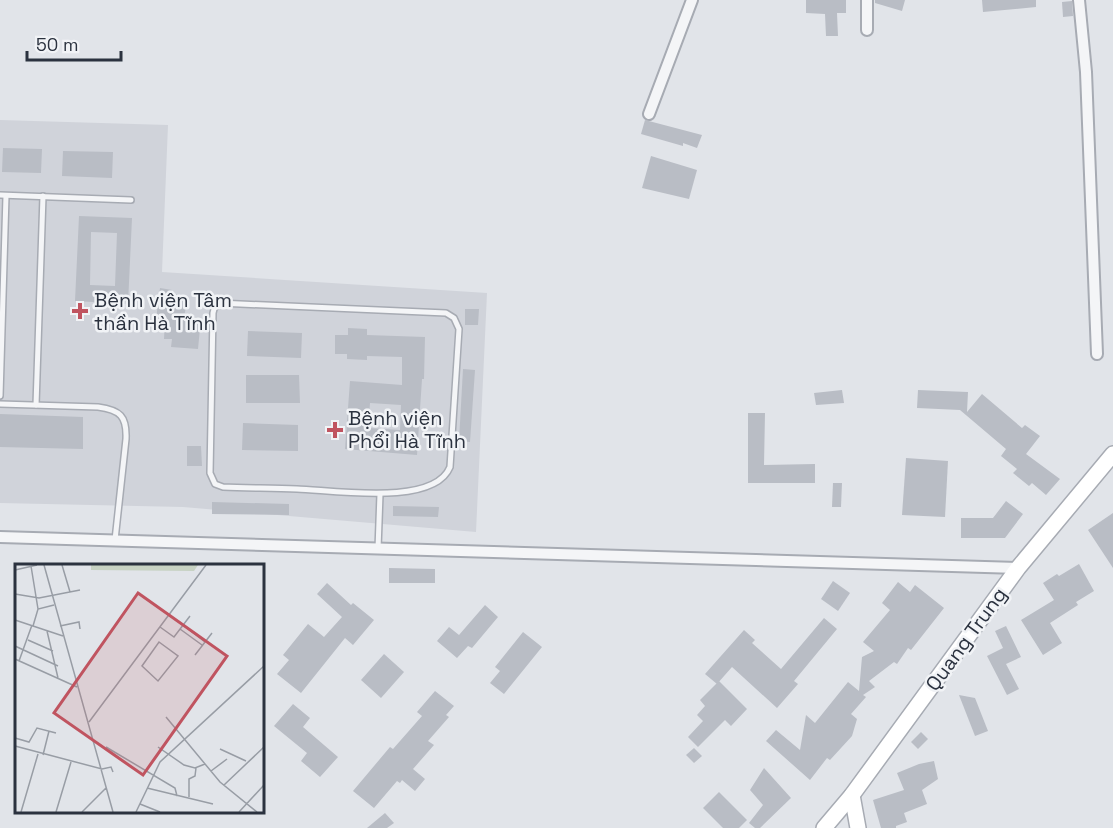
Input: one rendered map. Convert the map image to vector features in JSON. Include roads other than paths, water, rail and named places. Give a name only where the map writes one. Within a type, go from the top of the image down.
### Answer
[{"type":"main road","name":"Quang Trung","points":[[824,828],[852,795],[1018,568],[1113,454]]},
{"type":"main road","points":[[852,795],[858,828]]},
{"type":"street","points":[[649,114],[692,0]]},
{"type":"street","points":[[867,0],[867,30]]},
{"type":"street","points":[[1079,0],[1086,72],[1097,354]]},
{"type":"street","points":[[0,537],[1018,568]]},
{"type":"lane","points":[[0,396],[3,196],[131,200]]},
{"type":"lane","points":[[36,405],[43,196]]},
{"type":"lane","points":[[224,303],[446,313],[454,318],[459,329],[448,473],[437,483],[431,485],[380,494],[223,487],[215,484],[210,473],[213,313],[216,305],[224,303]]},
{"type":"lane","points":[[0,404],[106,408],[117,412],[124,420],[126,439],[115,540]]},
{"type":"lane","points":[[378,549],[380,494]]},
{"type":"place","name":"Bệnh viện Tâm thần Hà Tĩnh","points":[[80,311]]},
{"type":"place","name":"Bệnh viện Phổi Hà Tĩnh","points":[[335,430]]}]
